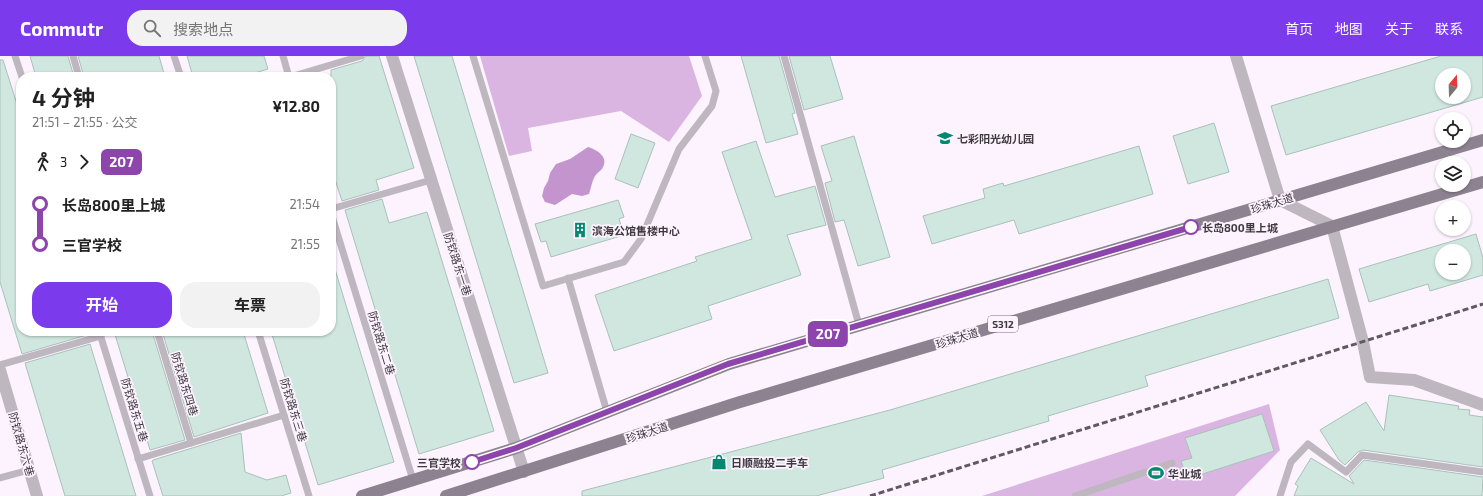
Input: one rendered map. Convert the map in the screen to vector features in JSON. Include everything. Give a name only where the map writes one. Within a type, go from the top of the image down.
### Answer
[{"type":"main road","name":"珍珠大道","points":[[362,496],[516,448],[728,364],[1483,140]]},
{"type":"main road","name":"珍珠大道","points":[[524,472],[740,402],[1483,182]]},
{"type":"main road","name":"S312","points":[[446,496],[524,472]]},
{"type":"street","name":"防钦路东一巷","points":[[392,56],[524,472]]},
{"type":"street","points":[[1236,56],[1280,200],[1332,226],[1363,342],[1370,377],[1414,380],[1483,405]]},
{"type":"street","name":"防钦路东六巷","points":[[0,370],[37,496]]},
{"type":"lane","points":[[15,56],[20,72]]},
{"type":"lane","points":[[73,56],[78,72]]},
{"type":"lane","points":[[174,56],[179,72]]},
{"type":"lane","points":[[283,56],[288,72]]},
{"type":"lane","points":[[307,72],[361,56]]},
{"type":"lane","points":[[473,56],[543,286],[624,262],[641,239],[679,148],[712,106],[716,91],[705,56]]},
{"type":"lane","points":[[784,56],[859,325]]},
{"type":"lane","points":[[336,208],[431,180]]},
{"type":"lane","name":"防钦路东二巷","points":[[336,229],[413,480]]},
{"type":"lane","points":[[568,278],[607,412]]},
{"type":"lane","points":[[0,365],[91,336]]},
{"type":"lane","name":"防钦路东五巷","points":[[101,336],[150,496]]},
{"type":"lane","name":"防钦路东四巷","points":[[159,336],[191,443]]},
{"type":"lane","name":"防钦路东三巷","points":[[260,336],[309,496]]},
{"type":"lane","points":[[138,459],[284,416]]},
{"type":"lane","points":[[1280,496],[1292,462],[1308,444],[1346,472],[1362,455],[1483,472]]},
{"type":"lane","points":[[1074,496],[1172,463]]},
{"type":"lane","points":[[0,478],[29,470]]},
{"type":"shaded area","points":[[480,56],[689,56],[702,96],[669,142],[621,111],[528,128],[532,151],[509,156]]},
{"type":"shaded area","points":[[588,147],[598,152],[604,161],[602,169],[594,178],[589,194],[582,196],[572,194],[555,205],[545,202],[542,196],[544,188],[550,173],[556,164],[570,159]]},
{"type":"shaded area","name":"华业城","points":[[1269,404],[1280,450],[1235,496],[982,496]]},
{"type":"building","points":[[30,56],[68,56],[73,72],[35,72]]},
{"type":"building","points":[[78,56],[159,56],[164,72],[83,72]]},
{"type":"building","points":[[187,56],[264,56],[268,69],[258,72],[192,72]]},
{"type":"building","points":[[366,56],[379,56],[414,168],[376,180],[379,190],[342,201],[336,182],[336,72],[331,72],[331,70],[362,61]]},
{"type":"building","points":[[414,56],[452,56],[548,373],[514,383]]},
{"type":"building","points":[[741,56],[779,56],[795,113],[792,114],[798,134],[766,143]]},
{"type":"building","points":[[789,56],[830,56],[843,99],[804,110]]},
{"type":"building","points":[[1441,56],[1483,56],[1483,97],[1471,101],[1471,68],[1435,68],[1435,104],[1459,104],[1286,155],[1271,106]]},
{"type":"building","points":[[0,60],[3,60],[16,101],[16,334],[0,282]]},
{"type":"building","points":[[1214,123],[1229,172],[1188,184],[1173,136]]},
{"type":"building","points":[[631,134],[655,143],[638,188],[615,179]]},
{"type":"building","points":[[854,136],[890,257],[858,266],[844,220],[835,222],[825,183],[832,181],[821,146]]},
{"type":"building","points":[[756,141],[775,197],[815,186],[826,225],[787,235],[801,275],[708,306],[712,319],[614,351],[595,295],[697,261],[695,257],[752,239],[722,152]]},
{"type":"building","points":[[1139,146],[1153,194],[1019,234],[1014,220],[932,244],[923,216],[985,198],[983,189],[1003,183],[1004,186]]},
{"type":"building","points":[[382,199],[389,223],[427,212],[494,431],[419,454],[345,210]]},
{"type":"building","name":"滨海公馆售楼中心","points":[[618,200],[624,217],[619,219],[624,235],[551,257],[546,241],[541,242],[535,224]]},
{"type":"building","points":[[1476,234],[1483,258],[1483,275],[1471,279],[1471,244],[1443,244]]},
{"type":"building","points":[[1435,246],[1435,280],[1466,280],[1430,291],[1428,284],[1369,302],[1359,269]]},
{"type":"building","points":[[336,273],[394,462],[318,485],[273,336],[336,336]]},
{"type":"building","points":[[1328,279],[1339,318],[1145,376],[1148,386],[1048,416],[1049,421],[882,470],[884,478],[816,496],[582,496],[582,491],[890,410]]},
{"type":"building","points":[[16,336],[84,336],[22,354]]},
{"type":"building","points":[[116,336],[154,336],[185,440],[150,450]]},
{"type":"building","points":[[164,336],[245,336],[268,413],[194,437]]},
{"type":"building","points":[[90,344],[136,496],[65,496],[55,463],[25,363]]},
{"type":"building","points":[[1389,395],[1459,406],[1458,409],[1470,410],[1469,415],[1483,417],[1483,467],[1363,450],[1358,452],[1345,465],[1339,460],[1320,430],[1366,402],[1384,431]]},
{"type":"building","points":[[1262,414],[1274,451],[1187,479],[1181,461],[1192,458],[1185,438]]},
{"type":"building","points":[[241,433],[245,472],[267,480],[286,475],[291,493],[281,496],[163,496],[152,461],[153,460]]},
{"type":"building","points":[[1311,458],[1354,484],[1349,476],[1364,460],[1483,477],[1482,496],[1294,496],[1298,486],[1295,484]]},
{"type":"railway","points":[[870,496],[1483,304]]},
{"type":"bus line","name":"207","points":[[472,462],[516,448],[728,364],[1191,227]]},
{"type":"place","name":"七彩阳光幼儿园","points":[[945,138]]},
{"type":"place","name":"长岛800里上城","points":[[1191,227]]},
{"type":"place","name":"滨海公馆售楼中心","points":[[580,230]]},
{"type":"place","name":"三官学校","points":[[472,462]]},
{"type":"place","name":"日顺融投二手车","points":[[719,462]]},
{"type":"place","name":"华业城","points":[[1156,473]]}]
